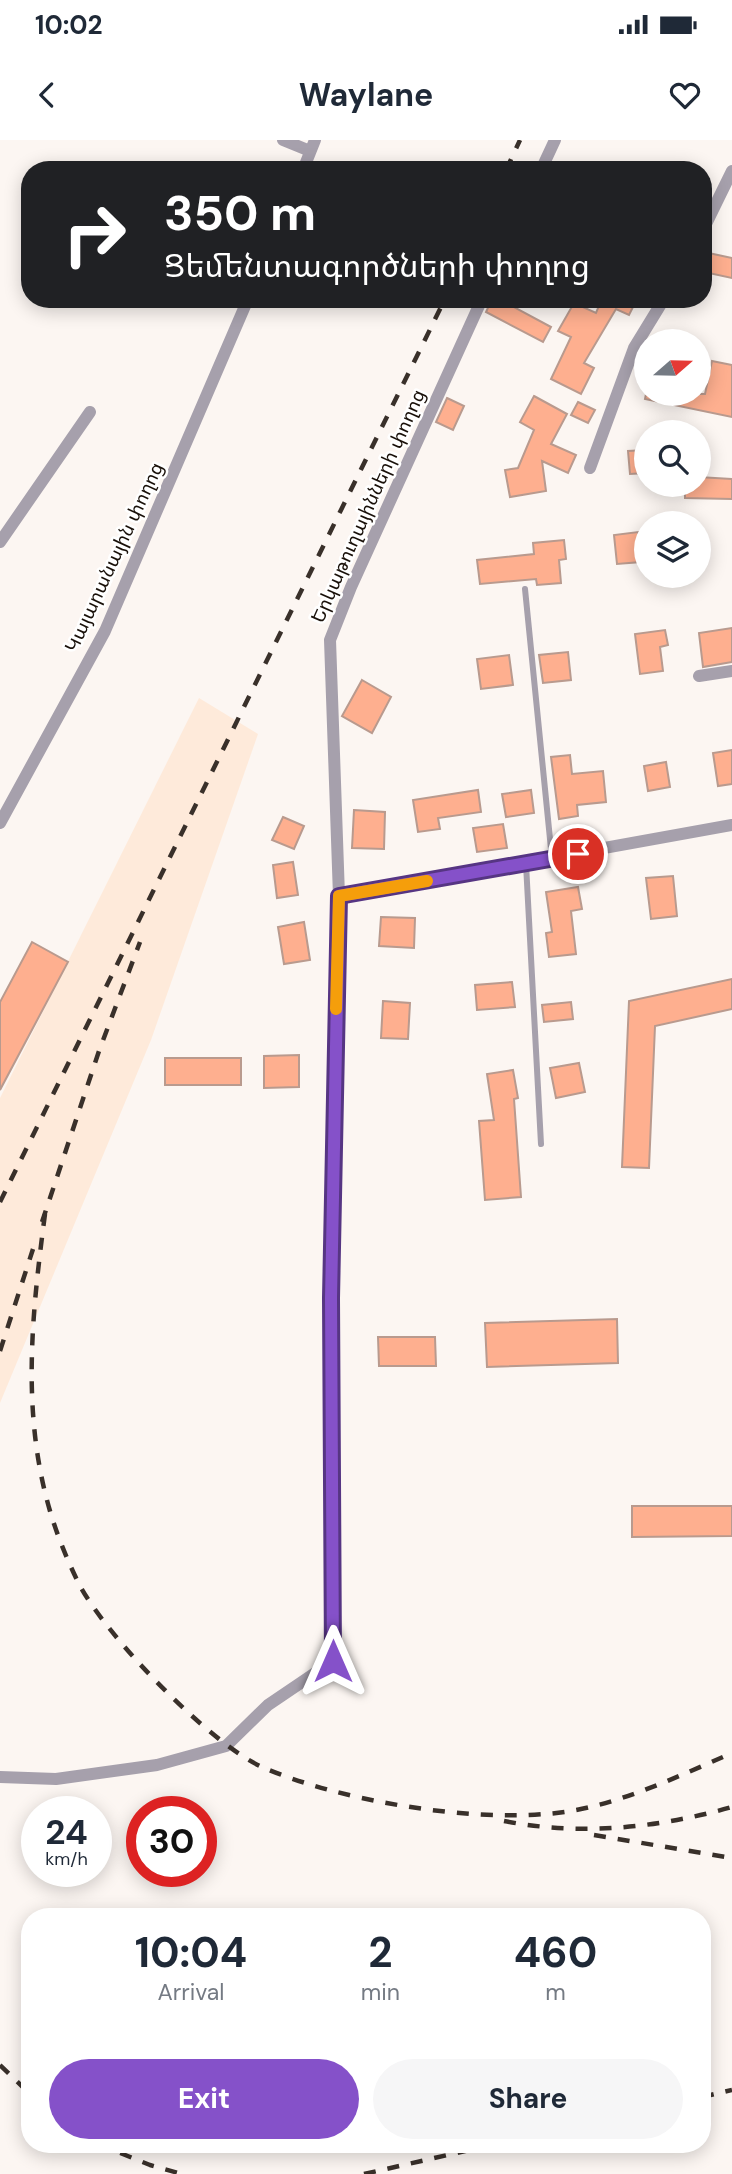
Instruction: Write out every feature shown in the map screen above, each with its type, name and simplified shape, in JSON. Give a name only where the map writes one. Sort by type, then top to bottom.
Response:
[{"type":"street","points":[[282,140],[313,146]]},
{"type":"street","points":[[545,161],[555,140]]},
{"type":"street","points":[[712,212],[732,171]]},
{"type":"street","name":"Կայարանային փողոց","points":[[0,823],[105,631],[244,308]]},
{"type":"street","name":"Երկաթուղայինների փողոց","points":[[0,1776],[56,1779],[157,1765],[226,1746],[268,1705],[333,1661],[331,1298],[339,896],[330,640],[351,587],[478,308]]},
{"type":"street","points":[[590,468],[634,348],[658,308]]},
{"type":"street","points":[[0,542],[90,412]]},
{"type":"street","points":[[699,676],[732,671]]},
{"type":"street","points":[[339,896],[732,825]]},
{"type":"lane","points":[[526,589],[552,859]]},
{"type":"lane","points":[[526,864],[541,1144]]},
{"type":"shaded area","points":[[199,698],[258,734],[151,1040],[0,1403],[0,1098]]},
{"type":"building","points":[[712,254],[732,258],[732,278],[712,274]]},
{"type":"building","points":[[488,308],[516,308],[551,327],[543,342],[486,312]]},
{"type":"building","points":[[571,308],[585,308],[596,313],[598,308],[632,308],[629,315],[616,309],[584,363],[594,368],[581,394],[551,379],[571,337],[558,331]]},
{"type":"building","points":[[712,361],[732,365],[732,417],[679,406],[711,406]]},
{"type":"building","points":[[534,396],[567,414],[551,444],[576,455],[568,473],[542,461],[546,491],[510,497],[505,470],[518,468],[534,430],[520,422]]},
{"type":"building","points":[[447,398],[464,406],[453,430],[436,422]]},
{"type":"building","points":[[578,402],[595,410],[588,423],[571,415]]},
{"type":"building","points":[[628,451],[634,451],[634,474],[630,474]]},
{"type":"building","points":[[711,478],[732,479],[732,499],[685,498],[711,497]]},
{"type":"building","points":[[634,532],[634,563],[617,564],[614,535]]},
{"type":"building","points":[[564,540],[566,559],[559,560],[561,583],[537,585],[536,579],[480,584],[477,560],[534,554],[533,543]]},
{"type":"building","points":[[732,628],[732,662],[703,667],[699,633]]},
{"type":"building","points":[[665,630],[668,645],[660,647],[663,671],[640,674],[635,634]]},
{"type":"building","points":[[568,652],[571,680],[543,683],[539,655]]},
{"type":"building","points":[[509,655],[513,685],[481,689],[477,659]]},
{"type":"building","points":[[362,680],[391,697],[372,733],[342,716]]},
{"type":"building","points":[[732,750],[732,784],[718,786],[713,753]]},
{"type":"building","points":[[570,755],[572,774],[603,771],[606,802],[577,805],[578,816],[559,819],[551,757]]},
{"type":"building","points":[[666,762],[670,787],[648,791],[644,766]]},
{"type":"building","points":[[478,790],[481,812],[438,818],[440,829],[418,832],[413,800]]},
{"type":"building","points":[[531,790],[534,813],[506,817],[502,794]]},
{"type":"building","points":[[354,810],[385,812],[384,849],[352,848]]},
{"type":"building","points":[[283,817],[304,826],[294,849],[272,840]]},
{"type":"building","points":[[503,824],[507,848],[477,852],[473,828]]},
{"type":"building","points":[[293,862],[298,895],[277,898],[273,865]]},
{"type":"building","points":[[673,876],[677,916],[651,919],[646,878]]},
{"type":"building","points":[[578,887],[582,909],[571,911],[576,954],[549,957],[546,933],[552,932],[546,892]]},
{"type":"building","points":[[381,917],[415,918],[414,948],[379,946]]},
{"type":"building","points":[[304,922],[310,960],[284,964],[278,927]]},
{"type":"building","points":[[32,942],[68,962],[0,1090],[0,1002]]},
{"type":"building","points":[[732,979],[732,1009],[655,1026],[649,1168],[622,1167],[629,1001]]},
{"type":"building","points":[[512,982],[515,1007],[477,1010],[475,985]]},
{"type":"building","points":[[383,1001],[410,1003],[408,1039],[381,1038]]},
{"type":"building","points":[[571,1002],[573,1019],[544,1022],[542,1005]]},
{"type":"building","points":[[299,1055],[299,1087],[264,1088],[264,1056]]},
{"type":"building","points":[[165,1058],[241,1058],[241,1085],[165,1085]]},
{"type":"building","points":[[579,1063],[585,1092],[556,1098],[550,1068]]},
{"type":"building","points":[[513,1070],[518,1098],[514,1099],[521,1197],[485,1200],[479,1121],[494,1120],[487,1074]]},
{"type":"building","points":[[617,1319],[618,1363],[487,1367],[485,1323]]},
{"type":"building","points":[[378,1337],[435,1337],[436,1366],[379,1366]]},
{"type":"building","points":[[632,1506],[732,1506],[732,1536],[632,1537]]},
{"type":"railway","points":[[510,161],[520,140]]},
{"type":"railway","points":[[0,1202],[441,308]]},
{"type":"railway","points":[[42,1222],[99,1051],[140,942]]},
{"type":"railway","points":[[45,1214],[33,1325],[32,1400],[41,1474],[53,1520],[75,1576],[92,1606],[161,1686],[215,1736],[262,1767],[293,1779],[401,1806],[476,1814],[545,1814],[593,1806],[641,1791],[732,1753]]},
{"type":"railway","points":[[0,1351],[33,1249]]},
{"type":"railway","points":[[504,1821],[561,1828],[619,1828],[676,1820],[732,1807]]},
{"type":"railway","points":[[594,1835],[732,1858]]},
{"type":"railway","points":[[0,2065],[21,2085]]},
{"type":"railway","points":[[711,2095],[732,2090]]},
{"type":"railway","points":[[120,2153],[182,2174]]},
{"type":"railway","points":[[364,2174],[456,2153]]},
{"type":"slow traffic","points":[[336,1009],[339,896],[427,881]]},
{"type":"route","points":[[333,1661],[331,1298],[339,896],[578,854]]}]
